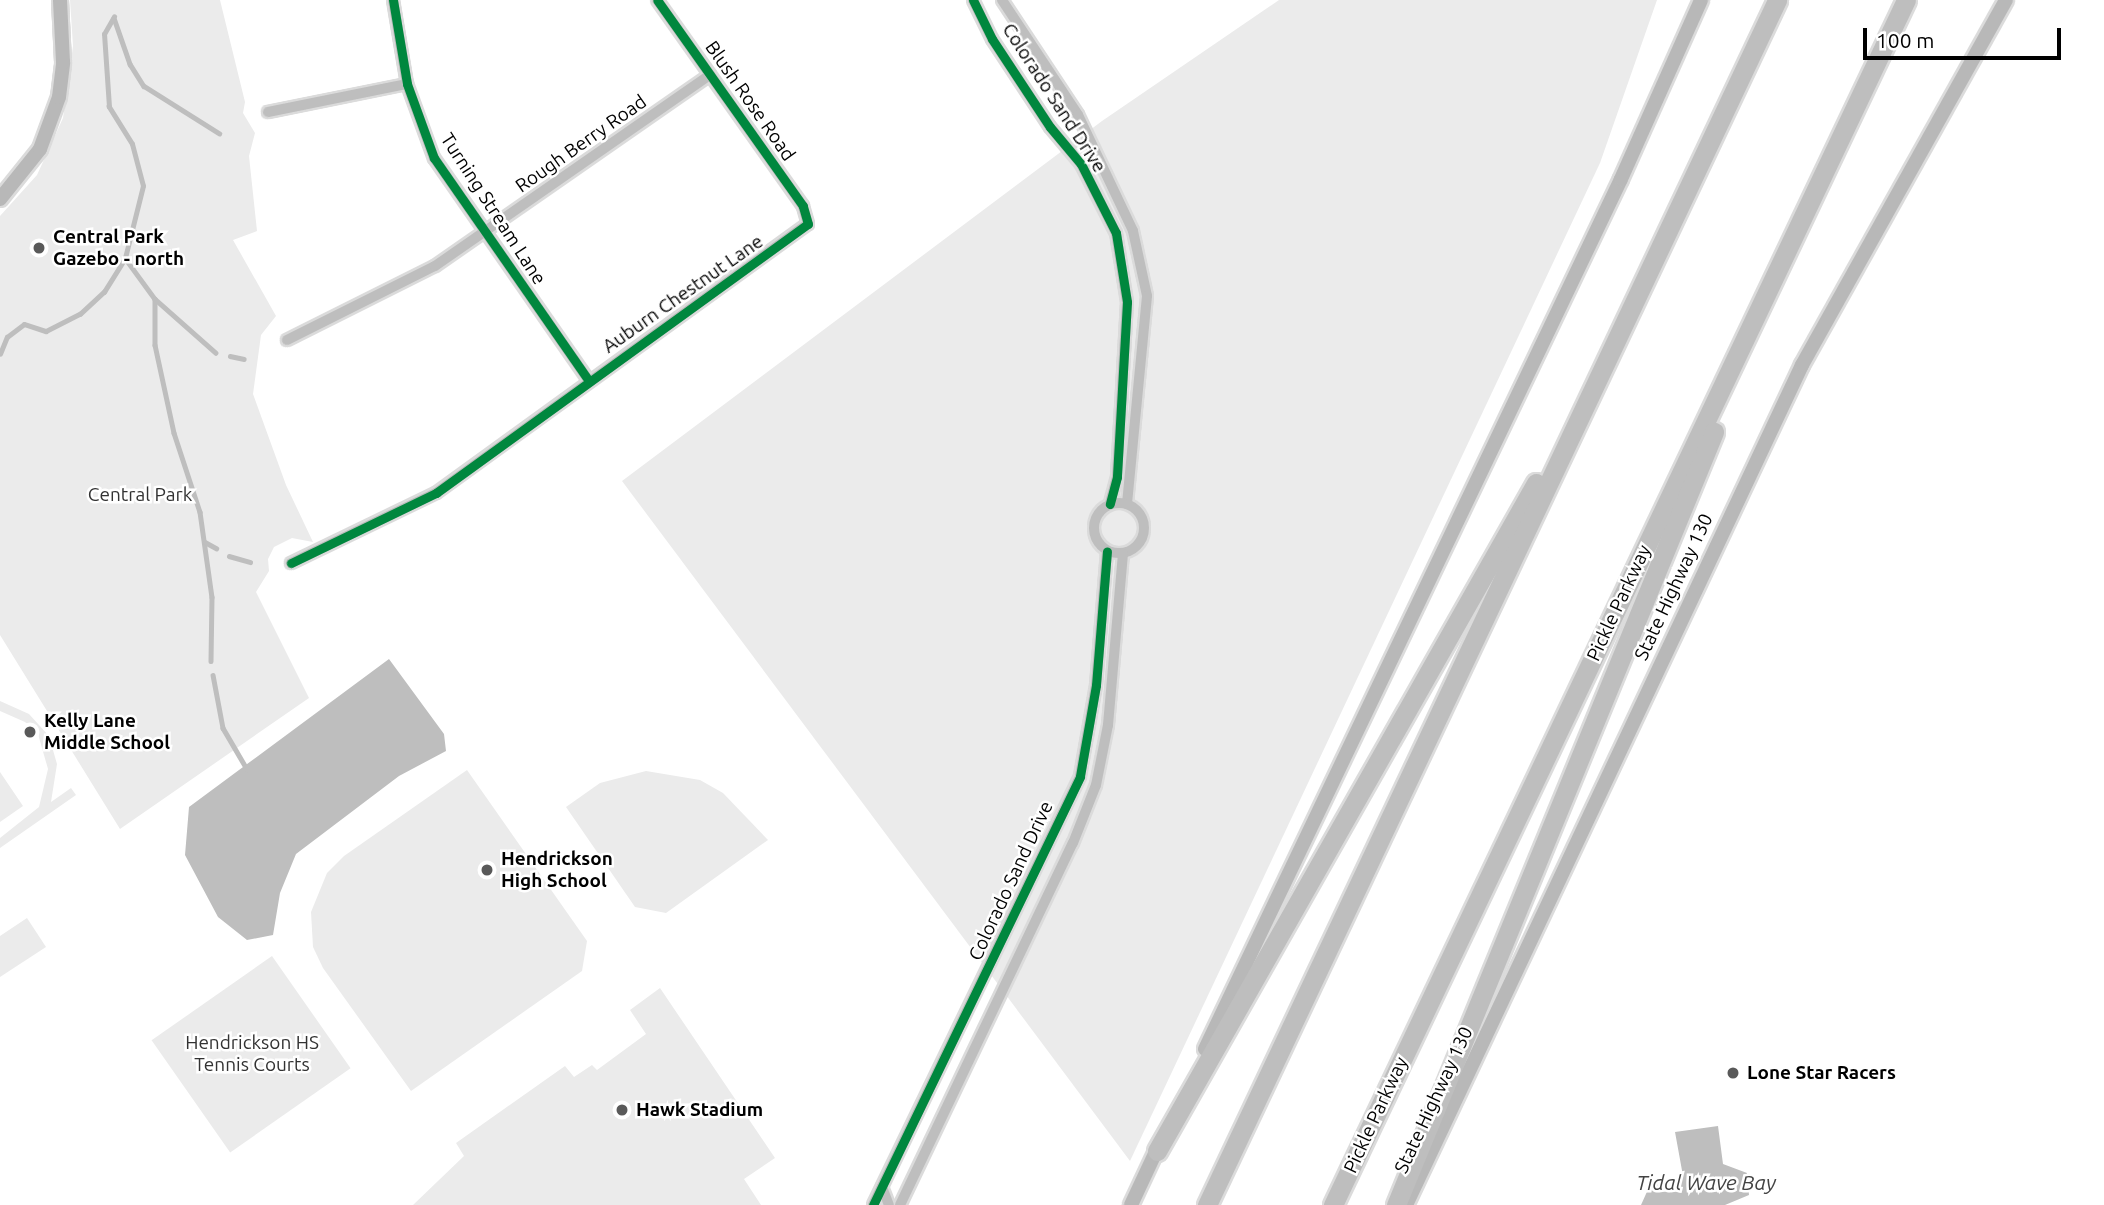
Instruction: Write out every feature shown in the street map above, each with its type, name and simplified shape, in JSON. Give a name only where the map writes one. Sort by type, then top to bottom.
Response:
[{"type":"highway","points":[[1207,1205],[1777,0]]},
{"type":"highway","name":"Pickle Parkway","points":[[1333,1205],[1906,0]]},
{"type":"highway","points":[[1396,1205],[1818,185]]},
{"type":"highway","points":[[1157,1151],[1620,332]]},
{"type":"main road","points":[[0,200],[40,149],[59,97],[63,62],[60,0]]},
{"type":"main road","points":[[1131,1205],[1621,179],[1701,0]]},
{"type":"main road","name":"State Highway 130","points":[[1406,1205],[1784,401],[2006,0]]},
{"type":"street","name":"Turning Stream Lane","points":[[393,0],[408,84],[434,159],[589,381]]},
{"type":"street","name":"Blush Rose Road","points":[[657,0],[803,206],[808,224]]},
{"type":"street","name":"Colorado Sand Drive","points":[[973,0],[992,39],[1050,127],[1081,164],[1116,233],[1125,275],[1121,411],[1110,504]]},
{"type":"street","name":"Colorado Sand Drive","points":[[1002,0],[1078,115],[1133,231],[1147,296],[1144,360],[1127,505]]},
{"type":"street","name":"Rough Berry Road","points":[[287,340],[435,266],[710,75]]},
{"type":"street","points":[[268,112],[408,84]]},
{"type":"street","name":"Auburn Chestnut Lane","points":[[291,564],[436,493],[808,224]]},
{"type":"street","points":[[1125,275],[1142,272]]},
{"type":"street","points":[[1110,504],[1127,505],[1140,515],[1144,531],[1138,546],[1123,554],[1107,551],[1096,539],[1094,523],[1110,504]]},
{"type":"street","name":"Colorado Sand Drive","points":[[873,1205],[1080,776],[1096,685],[1107,551]]},
{"type":"street","name":"Colorado Sand Drive","points":[[900,1205],[1073,843],[1096,785],[1108,725],[1123,554]]},
{"type":"street","points":[[882,1187],[889,1205]]},
{"type":"green space","name":"Central Park","points":[[70,0],[220,0],[245,102],[243,113],[255,133],[249,156],[257,231],[233,240],[276,316],[261,335],[253,394],[286,485],[313,542],[292,538],[274,547],[268,559],[269,571],[256,592],[309,698],[120,829],[0,635],[0,216],[37,175],[63,118],[73,46]]},
{"type":"green space","points":[[1279,0],[1657,0],[1600,163],[1130,1161],[622,481],[1102,121]]},
{"type":"green space","points":[[0,701],[29,714],[49,736],[57,764],[51,802],[71,788],[76,795],[0,848],[0,838],[39,807],[48,769],[38,734],[25,722],[0,711]]},
{"type":"green space","points":[[467,770],[587,941],[582,971],[411,1091],[323,968],[313,947],[311,912],[327,873],[344,856]]},
{"type":"green space","points":[[646,771],[700,780],[723,793],[768,840],[666,913],[635,907],[566,807],[600,783]]},
{"type":"green space","points":[[0,772],[23,806],[0,822]]},
{"type":"green space","points":[[27,918],[46,947],[0,977],[0,936]]},
{"type":"green space","name":"Hendrickson HS Tennis Courts","points":[[272,956],[351,1068],[230,1153],[152,1040]]},
{"type":"green space","name":"Hawk Stadium","points":[[660,988],[775,1158],[744,1179],[761,1205],[413,1205],[464,1156],[456,1143],[565,1066],[574,1077],[592,1065],[597,1070],[646,1034],[630,1010]]},
{"type":"water","points":[[389,659],[444,734],[446,751],[399,776],[296,854],[280,893],[273,935],[247,940],[218,917],[185,855],[189,807]]},
{"type":"water","name":"Tidal Wave Bay","points":[[1718,1126],[1723,1164],[1747,1173],[1749,1195],[1725,1205],[1641,1205],[1650,1185],[1657,1182],[1669,1186],[1683,1176],[1675,1132]]},
{"type":"waterway","points":[[0,354],[7,337],[24,324],[46,331],[80,314],[104,292],[125,258],[143,186],[132,144],[109,107],[104,34],[114,17]]},
{"type":"waterway","points":[[114,18],[130,64],[144,86],[219,133]]},
{"type":"waterway","points":[[125,258],[155,299],[155,345],[174,433],[200,512],[212,597],[211,661]]},
{"type":"waterway","points":[[155,299],[216,353]]},
{"type":"waterway","points":[[230,356],[244,359]]},
{"type":"waterway","points":[[205,542],[216,548]]},
{"type":"waterway","points":[[229,556],[250,562]]},
{"type":"waterway","points":[[213,675],[223,728],[247,769]]},
{"type":"cycle path","points":[[393,0],[407,84],[434,158],[589,381]]},
{"type":"cycle path","points":[[291,563],[436,493],[808,224],[803,206],[657,0]]},
{"type":"cycle path","points":[[973,0],[992,39],[1050,127],[1081,164],[1116,233],[1127,302],[1117,477],[1110,504]]},
{"type":"cycle path","points":[[873,1205],[1080,776],[1096,685],[1107,551]]},
{"type":"place","name":"Central Park Gazebo - north","points":[[39,248]]},
{"type":"place","name":"Kelly Lane Middle School","points":[[30,732]]},
{"type":"place","name":"Hendrickson High School","points":[[487,870]]},
{"type":"place","name":"Lone Star Racers","points":[[1733,1073]]},
{"type":"place","name":"Hawk Stadium","points":[[622,1110]]}]
